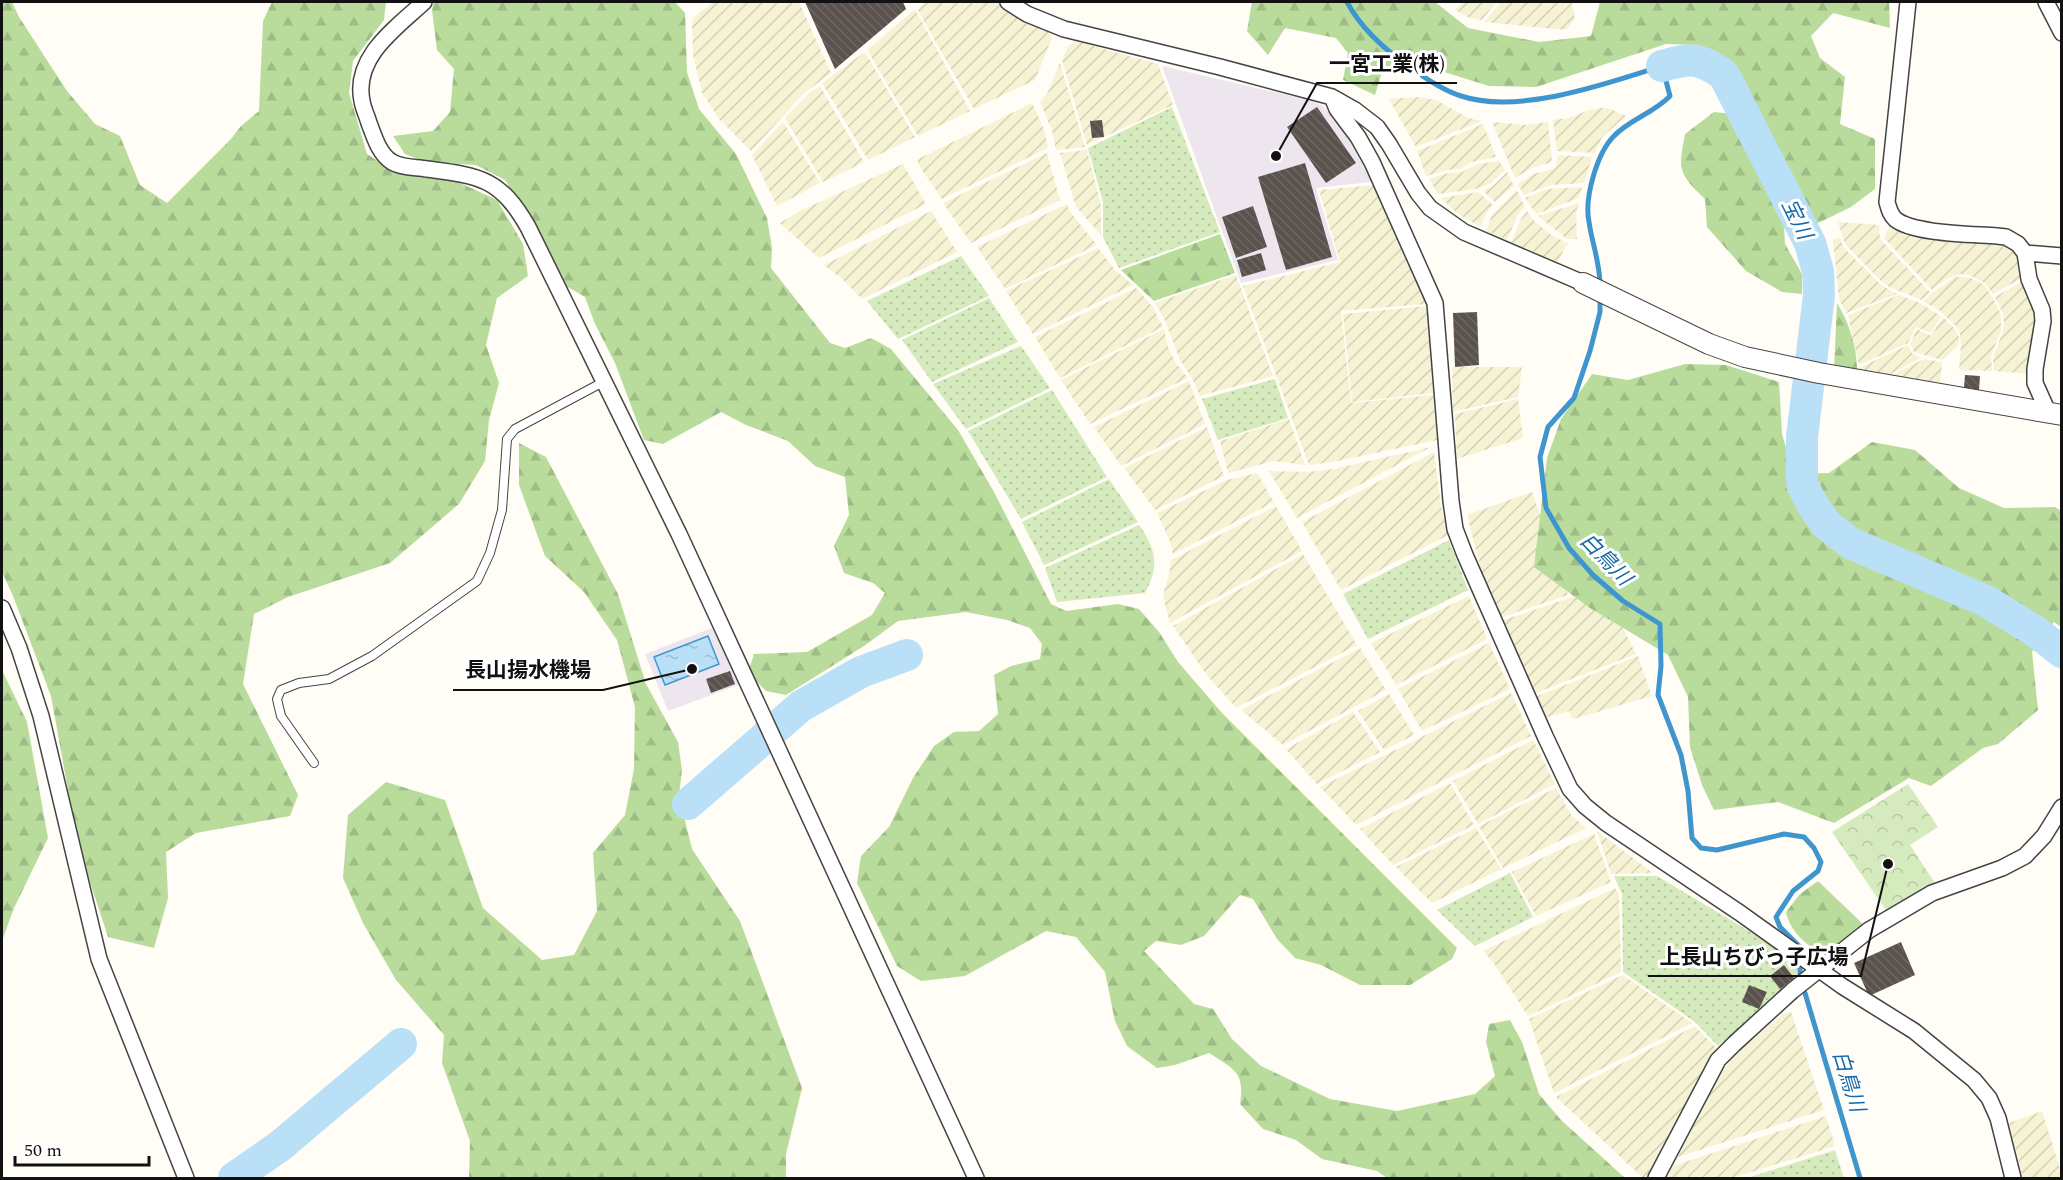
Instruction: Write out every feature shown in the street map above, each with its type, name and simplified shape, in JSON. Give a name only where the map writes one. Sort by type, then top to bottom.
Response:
[{"type":"street","points":[[424,2],[381,42],[370,56],[362,77],[361,100],[376,142],[390,161],[403,166],[472,175],[490,183],[505,193],[519,210],[605,381],[678,534],[976,1179]]},
{"type":"street","points":[[1008,2],[1027,14],[1064,28],[1332,97],[1355,110],[1377,128],[1418,193],[1430,208],[1447,222],[1464,232],[1606,292],[1709,344],[1745,357],[1819,373],[2058,416]]},
{"type":"street","points":[[1908,2],[1887,202],[1891,214],[1897,220],[1916,229],[2006,237],[2018,244],[2025,254],[2029,279],[2042,310],[2043,321],[2035,383],[2058,416]]},
{"type":"street","points":[[2046,2],[2061,33]]},
{"type":"street","points":[[1332,97],[1372,162],[1435,303],[1450,501],[1455,529],[1483,598],[1570,789],[1585,807],[1606,823],[1740,913],[1818,970],[1914,1031],[1974,1080],[1989,1098],[1998,1118],[2013,1179]]},
{"type":"street","points":[[2025,254],[2061,256]]},
{"type":"street","points":[[2,608],[19,648],[41,716],[99,959],[186,1179]]},
{"type":"street","points":[[1656,1179],[1718,1060],[1767,1014],[1869,930],[1932,893],[2002,868],[2025,856],[2044,836],[2061,807]]},
{"type":"lane","points":[[314,763],[281,716],[277,699],[281,690],[299,684],[329,679],[372,656],[477,581],[490,553],[502,510],[507,439],[515,429],[605,381]]},
{"type":"shaded area","points":[[713,2],[799,2],[831,73],[804,93],[751,151],[719,119],[702,93],[693,55],[692,19]]},
{"type":"shaded area","points":[[927,2],[998,2],[1048,32],[1052,38],[1035,80],[974,109],[917,9]]},
{"type":"shaded area","points":[[1462,2],[1496,2],[1482,20],[1470,18],[1455,10]]},
{"type":"shaded area","points":[[1501,2],[1572,2],[1575,19],[1566,30],[1484,22]]},
{"type":"shaded area","points":[[915,9],[970,111],[918,136],[867,50]]},
{"type":"shaded area","points":[[1075,41],[1158,64],[1173,105],[1087,145],[1062,60],[1068,46]]},
{"type":"shaded area","points":[[865,52],[915,137],[868,160],[822,83]]},
{"type":"shaded area","points":[[1060,63],[1085,147],[1056,150],[1052,131],[1040,102],[1047,94]]},
{"type":"shaded area","points":[[1162,66],[1309,100],[1321,105],[1332,115],[1343,129],[1372,182],[1316,188],[1338,260],[1241,283]]},
{"type":"shaded area","points":[[820,86],[864,162],[823,182],[785,118],[807,95]]},
{"type":"shaded area","points":[[1419,97],[1436,100],[1468,118],[1482,121],[1416,147],[1389,99]]},
{"type":"shaded area","points":[[1032,103],[1044,129],[1048,148],[942,199],[918,164],[918,159]]},
{"type":"shaded area","points":[[1601,108],[1626,116],[1602,137],[1595,153],[1557,151],[1553,120],[1569,118]]},
{"type":"shaded area","points":[[783,122],[820,183],[777,206],[752,155]]},
{"type":"shaded area","points":[[1492,122],[1525,125],[1548,122],[1552,162],[1532,168],[1515,178]]},
{"type":"shaded area","points":[[1483,124],[1496,157],[1472,162],[1460,169],[1426,176],[1417,151]]},
{"type":"shaded area","points":[[1087,150],[1101,206],[1101,235],[1076,207],[1060,153]]},
{"type":"shaded area","points":[[1047,153],[1060,200],[971,243],[943,203]]},
{"type":"shaded area","points":[[1558,155],[1592,157],[1584,183],[1550,185],[1524,195],[1518,184],[1533,174],[1553,169],[1556,166]]},
{"type":"shaded area","points":[[1499,161],[1505,170],[1491,183],[1476,189],[1438,194],[1429,179],[1448,173],[1462,172],[1478,164]]},
{"type":"shaded area","points":[[903,164],[926,204],[819,258],[780,223],[800,211]]},
{"type":"shaded area","points":[[1507,172],[1514,186],[1495,202],[1483,191],[1493,186]]},
{"type":"shaded area","points":[[1374,185],[1423,291],[1426,304],[1341,311],[1351,403],[1433,395],[1437,440],[1309,465],[1243,286],[1340,262],[1319,190]]},
{"type":"shaded area","points":[[1582,187],[1579,198],[1536,214],[1525,198],[1547,189]]},
{"type":"shaded area","points":[[1517,190],[1525,207],[1518,214],[1507,240],[1486,231],[1492,215]]},
{"type":"shaded area","points":[[1478,192],[1493,205],[1486,213],[1481,227],[1458,214],[1441,198]]},
{"type":"shaded area","points":[[1579,203],[1576,213],[1577,239],[1567,239],[1538,216]]},
{"type":"shaded area","points":[[1067,204],[1070,212],[1097,245],[1005,289],[977,247]]},
{"type":"shaded area","points":[[931,211],[957,252],[862,299],[824,265]]},
{"type":"shaded area","points":[[1527,211],[1534,221],[1550,234],[1569,244],[1565,247],[1558,262],[1511,242]]},
{"type":"shaded area","points":[[1838,222],[1879,225],[1880,239],[1930,292],[1922,300],[1891,288],[1881,281],[1845,244]]},
{"type":"shaded area","points":[[1891,223],[2000,242],[2013,248],[2017,254],[2022,278],[1993,294],[1985,283],[1969,275],[1961,274],[1948,278],[1932,290],[1884,238]]},
{"type":"shaded area","points":[[1840,238],[1844,248],[1881,285],[1897,294],[1846,313],[1839,299],[1833,239]]},
{"type":"shaded area","points":[[1098,248],[1115,270],[1133,285],[1033,334],[1006,291]]},
{"type":"shaded area","points":[[1236,275],[1273,376],[1200,396],[1180,360],[1164,318],[1155,303]]},
{"type":"shaded area","points":[[1955,277],[1969,277],[1984,285],[2001,315],[2001,331],[1991,356],[1992,371],[1959,370],[1961,345],[1957,327],[1940,311],[1923,301]]},
{"type":"shaded area","points":[[2024,280],[2038,311],[2030,374],[1994,371],[1993,357],[2004,322],[1995,297]]},
{"type":"shaded area","points":[[1136,288],[1153,307],[1163,327],[1060,378],[1035,337]]},
{"type":"shaded area","points":[[1899,295],[1920,303],[1941,316],[1931,333],[1916,327],[1908,343],[1859,365],[1848,315]]},
{"type":"shaded area","points":[[1427,306],[1433,393],[1352,402],[1343,314]]},
{"type":"shaded area","points":[[1943,317],[1955,329],[1959,337],[1959,345],[1942,360],[1914,352],[1910,344],[1917,329],[1931,336]]},
{"type":"shaded area","points":[[1164,329],[1168,347],[1175,362],[1188,378],[1090,424],[1061,380]]},
{"type":"shaded area","points":[[1908,345],[1912,353],[1921,358],[1881,379],[1859,375],[1859,368]]},
{"type":"shaded area","points":[[1924,359],[1942,362],[1940,388],[1884,379]]},
{"type":"shaded area","points":[[1452,367],[1522,367],[1518,397],[1453,412]]},
{"type":"shaded area","points":[[1189,381],[1205,424],[1121,466],[1094,427]]},
{"type":"shaded area","points":[[1518,399],[1523,438],[1457,459],[1455,414]]},
{"type":"shaded area","points":[[1289,419],[1305,465],[1274,461],[1228,473],[1220,441]]},
{"type":"shaded area","points":[[1207,427],[1224,476],[1155,510],[1124,468]]},
{"type":"shaded area","points":[[1431,447],[1297,518],[1269,471],[1307,472],[1334,469]]},
{"type":"shaded area","points":[[1434,452],[1441,506],[1448,535],[1341,590],[1302,522]]},
{"type":"shaded area","points":[[1257,473],[1274,502],[1173,554],[1157,513],[1227,480]]},
{"type":"shaded area","points":[[1532,492],[1568,595],[1499,618],[1482,573],[1467,515]]},
{"type":"shaded area","points":[[1276,506],[1302,551],[1170,623],[1163,596],[1171,560]]},
{"type":"shaded area","points":[[1303,554],[1357,645],[1236,708],[1206,674],[1173,626]]},
{"type":"shaded area","points":[[1602,587],[1636,654],[1533,694],[1501,621]]},
{"type":"shaded area","points":[[1469,596],[1487,639],[1396,685],[1371,643]]},
{"type":"shaded area","points":[[712,628],[741,684],[668,711],[645,654]]},
{"type":"shaded area","points":[[1489,643],[1510,689],[1422,731],[1398,689]]},
{"type":"shaded area","points":[[1360,648],[1386,690],[1283,745],[1241,710]]},
{"type":"shaded area","points":[[1638,656],[1652,696],[1573,719],[1569,711],[1545,718],[1535,697]]},
{"type":"shaded area","points":[[1511,693],[1531,736],[1356,825],[1320,787]]},
{"type":"shaded area","points":[[1389,694],[1414,735],[1384,750],[1358,711]]},
{"type":"shaded area","points":[[1353,712],[1380,752],[1317,784],[1286,749]]},
{"type":"shaded area","points":[[1533,740],[1555,784],[1478,824],[1453,781]]},
{"type":"shaded area","points":[[1450,783],[1474,825],[1393,865],[1360,829]]},
{"type":"shaded area","points":[[1556,788],[1571,815],[1586,828],[1503,868],[1479,826]]},
{"type":"shaded area","points":[[1476,828],[1501,869],[1432,903],[1396,867]]},
{"type":"shaded area","points":[[1597,831],[1653,873],[1611,874]]},
{"type":"shaded area","points":[[1594,834],[1611,882],[1536,916],[1512,872]]},
{"type":"shaded area","points":[[1615,888],[1619,894],[1621,972],[1528,1016],[1493,962],[1483,951]]},
{"type":"shaded area","points":[[1623,975],[1692,1023],[1554,1093],[1529,1019]]},
{"type":"shaded area","points":[[1791,1012],[1824,1110],[1678,1157],[1720,1074],[1734,1056],[1782,1014]]},
{"type":"shaded area","points":[[1695,1026],[1716,1048],[1660,1151],[1654,1170],[1643,1178],[1556,1097]]},
{"type":"shaded area","points":[[2042,1111],[2061,1178],[2023,1178],[2009,1123]]},
{"type":"shaded area","points":[[1826,1116],[1835,1146],[1732,1178],[1667,1178],[1673,1166]]},
{"type":"green space","points":[[2,2],[12,2],[19,17],[67,91],[95,124],[120,136],[140,185],[167,203],[241,126],[259,111],[263,21],[272,2],[386,2],[384,20],[353,61],[349,93],[367,154],[395,172],[458,182],[497,200],[523,244],[528,276],[497,298],[486,345],[499,383],[489,420],[485,461],[459,504],[390,563],[288,597],[254,614],[243,684],[298,795],[290,816],[196,833],[166,852],[168,898],[154,948],[108,937],[78,845],[51,696],[2,572]]},
{"type":"green space","points":[[434,2],[675,2],[685,13],[687,72],[699,109],[736,154],[767,218],[772,248],[771,268],[830,343],[845,348],[871,338],[891,349],[958,430],[994,492],[1051,604],[1066,611],[1118,604],[1139,609],[1159,632],[1178,662],[1222,713],[1457,948],[1452,959],[1410,985],[1360,985],[1321,965],[1295,958],[1277,939],[1253,899],[1240,895],[1204,936],[1181,945],[1156,941],[1144,951],[1194,1004],[1213,1009],[1232,1039],[1261,1066],[1330,1099],[1397,1111],[1475,1094],[1495,1076],[1486,1042],[1489,1024],[1510,1020],[1522,1042],[1539,1094],[1561,1120],[1625,1178],[1387,1178],[1377,1171],[1322,1159],[1296,1140],[1263,1129],[1240,1104],[1241,1085],[1236,1072],[1209,1053],[1175,1065],[1157,1068],[1127,1046],[1115,1021],[1105,972],[1076,937],[1046,931],[965,976],[921,981],[897,966],[857,883],[861,856],[889,827],[913,778],[934,746],[954,732],[979,731],[998,714],[994,675],[1011,666],[1040,659],[1042,644],[1030,628],[1007,620],[966,612],[898,621],[864,646],[786,695],[766,691],[748,673],[754,654],[807,652],[872,615],[885,593],[873,583],[844,573],[834,546],[849,515],[845,477],[815,466],[788,441],[746,425],[721,412],[663,444],[644,440],[615,363],[595,324],[585,297],[566,286],[536,229],[505,180],[476,165],[426,162],[405,154],[393,136],[433,131],[450,112],[454,69],[437,50],[432,10]]},
{"type":"green space","points":[[1252,2],[1435,2],[1468,28],[1539,42],[1591,36],[1600,2],[1889,2],[1890,28],[1833,13],[1811,36],[1820,58],[1845,77],[1840,124],[1875,139],[1875,189],[1851,207],[1816,224],[1784,227],[1785,244],[1802,274],[1802,294],[1782,292],[1746,271],[1707,227],[1705,199],[1690,183],[1682,170],[1681,156],[1685,134],[1714,112],[1733,114],[1749,97],[1733,68],[1698,45],[1666,44],[1536,87],[1489,86],[1444,72],[1412,56],[1383,69],[1375,95],[1343,80],[1348,53],[1336,38],[1285,28],[1268,55],[1247,31]]},
{"type":"green space","points":[[1172,107],[1220,232],[1119,268],[1103,237],[1103,202],[1088,148]]},
{"type":"green space","points":[[1220,234],[1235,273],[1154,301],[1121,270]]},
{"type":"green space","points":[[961,256],[989,296],[898,339],[867,301]]},
{"type":"green space","points":[[989,298],[1018,342],[932,382],[902,340]]},
{"type":"green space","points":[[1837,303],[1852,338],[1857,375],[1834,370]]},
{"type":"green space","points":[[1021,346],[1050,388],[966,429],[933,384]]},
{"type":"green space","points":[[1685,364],[1726,365],[1779,382],[1782,434],[1794,474],[1829,473],[1872,442],[1915,450],[1959,488],[2004,508],[2055,507],[2061,511],[2061,627],[2054,622],[2032,652],[2038,710],[1998,744],[1983,748],[1931,786],[1909,778],[1834,823],[1778,802],[1714,810],[1702,785],[1690,747],[1688,697],[1668,655],[1590,608],[1534,567],[1547,458],[1561,419],[1592,374],[1628,380]]},
{"type":"green space","points":[[1275,379],[1288,418],[1218,440],[1202,399]]},
{"type":"green space","points":[[1052,390],[1107,477],[1021,519],[968,431]]},
{"type":"green space","points":[[519,443],[546,457],[618,594],[646,684],[678,742],[682,770],[679,796],[692,849],[740,921],[802,1088],[786,1154],[786,1178],[469,1178],[470,1141],[442,1063],[444,1035],[396,980],[363,923],[343,878],[348,815],[386,782],[445,800],[483,908],[542,960],[574,955],[597,911],[593,853],[625,815],[634,769],[635,707],[617,640],[584,592],[545,556],[519,485]]},
{"type":"green space","points":[[1109,479],[1138,522],[1044,565],[1022,522]]},
{"type":"green space","points":[[1139,525],[1149,542],[1154,558],[1153,574],[1145,593],[1057,602],[1045,568]]},
{"type":"green space","points":[[1449,540],[1468,590],[1368,639],[1343,594]]},
{"type":"green space","points":[[2,670],[27,722],[48,838],[14,908],[2,941]]},
{"type":"green space","points":[[1908,784],[1938,827],[1910,845],[1935,883],[1886,910],[1832,832]]},
{"type":"green space","points":[[1510,873],[1533,917],[1475,946],[1437,910]]},
{"type":"green space","points":[[1614,876],[1657,876],[1781,950],[1797,966],[1796,983],[1718,1046],[1695,1022],[1623,972],[1622,894]]},
{"type":"green space","points":[[1818,881],[1864,925],[1821,955],[1795,931],[1786,912],[1800,894]]},
{"type":"green space","points":[[1835,1150],[1844,1178],[1747,1178]]},
{"type":"water","points":[[708,636],[719,664],[665,685],[654,657]]},
{"type":"building","points":[[805,2],[903,2],[906,9],[835,69]]},
{"type":"building","points":[[1317,107],[1356,163],[1326,183],[1287,127]]},
{"type":"building","points":[[1102,120],[1104,137],[1092,138],[1090,121]]},
{"type":"building","points":[[1305,163],[1332,257],[1286,270],[1258,177]]},
{"type":"building","points":[[1253,206],[1267,247],[1236,258],[1222,217]]},
{"type":"building","points":[[1261,253],[1266,270],[1242,277],[1237,260]]},
{"type":"building","points":[[1477,312],[1479,365],[1455,367],[1453,313]]},
{"type":"building","points":[[1965,375],[1980,376],[1979,390],[1964,388]]},
{"type":"building","points":[[730,671],[735,684],[711,693],[706,679]]},
{"type":"building","points":[[1901,942],[1915,975],[1869,996],[1854,963]]},
{"type":"building","points":[[1784,965],[1794,978],[1780,989],[1770,976]]},
{"type":"building","points":[[1749,985],[1767,992],[1759,1009],[1742,1002]]},
{"type":"waterway","name":"宝川","points":[[1347,2],[1366,30],[1428,80],[1447,91],[1484,101],[1509,102],[1562,95],[1662,66],[1670,96],[1614,136],[1602,153],[1593,176],[1588,212],[1600,285]]},
{"type":"waterway","name":"宝川","points":[[1662,66],[1688,61],[1701,62],[1724,75],[1810,243],[1818,271],[1819,295],[1802,437],[1802,484],[1812,504],[1826,524],[1850,543],[1986,601],[2035,631],[2062,652]]},
{"type":"waterway","name":"白鳥川","points":[[1600,297],[1600,312],[1590,351],[1574,398],[1548,427],[1540,457],[1546,508],[1569,548],[1593,575],[1623,601],[1660,624],[1661,666],[1658,695],[1681,755],[1688,791],[1692,838],[1701,848],[1717,850],[1784,834],[1804,837],[1814,848],[1821,862],[1818,871],[1793,891],[1776,917],[1780,927],[1805,952]]},
{"type":"waterway","points":[[688,804],[801,706],[861,672],[907,655]]},
{"type":"waterway","name":"白鳥川","points":[[1800,965],[1800,978]]},
{"type":"waterway","name":"白鳥川","points":[[1805,993],[1860,1178]]},
{"type":"waterway","points":[[234,1178],[280,1146],[401,1044]]},
{"type":"place","name":"一宮工業(株)","points":[[1276,156]]},
{"type":"place","name":"長山揚水機場","points":[[692,669]]},
{"type":"place","name":"上長山ちびっ子広場","points":[[1888,864]]}]
